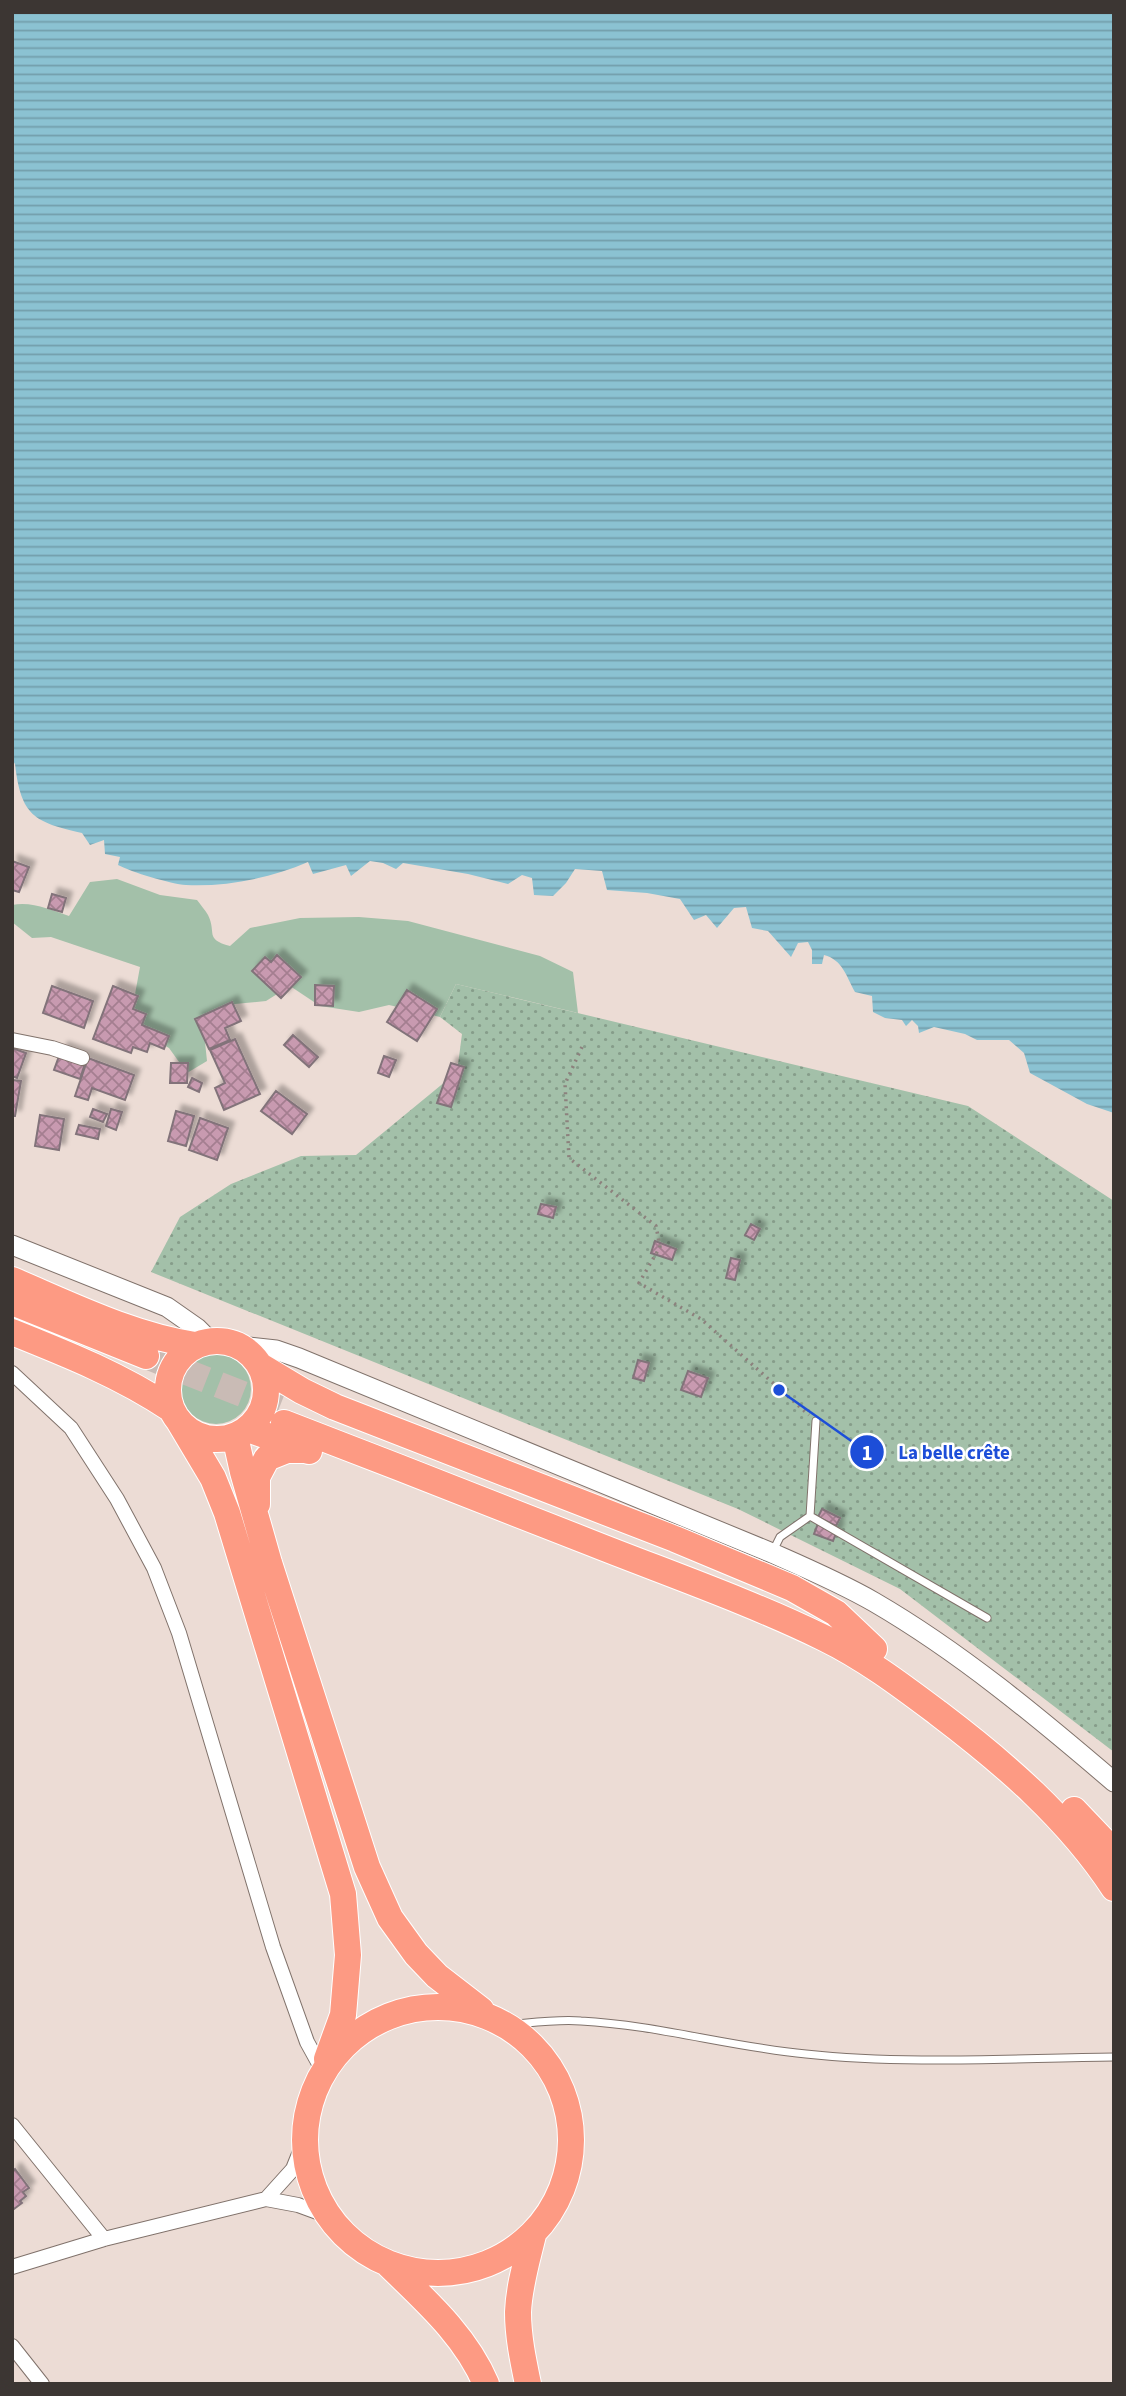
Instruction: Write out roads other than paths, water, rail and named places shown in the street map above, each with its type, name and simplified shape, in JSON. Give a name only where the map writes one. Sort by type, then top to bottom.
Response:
[{"type":"highway","points":[[12,1280],[169,1341],[225,1341],[240,1346],[253,1354],[262,1367],[267,1383],[266,1400],[260,1416],[242,1433],[220,1439],[205,1438],[191,1432],[175,1415],[142,1390],[12,1332]]},
{"type":"highway","points":[[12,1302],[144,1361],[12,1313]]},
{"type":"highway","points":[[202,1343],[183,1354],[174,1366],[169,1379],[168,1394],[175,1415],[214,1478],[227,1513],[343,1894],[348,1955],[343,2015],[308,2106],[303,2144],[311,2182],[328,2216],[355,2244],[388,2263],[425,2273],[464,2271],[501,2258],[533,2235],[557,2202],[570,2164],[571,2124],[560,2085],[538,2051],[423,1962],[390,1918],[367,1867],[258,1523],[242,1433]]},
{"type":"highway","points":[[262,1367],[335,1407],[675,1539],[792,1588],[835,1613],[864,1652],[1036,1795],[1089,1852],[1114,1888]]},
{"type":"highway","points":[[286,1417],[864,1652],[924,1681],[1008,1746],[1114,1852]]},
{"type":"highway","points":[[242,1433],[306,1450],[496,1520],[814,1649],[864,1652]]},
{"type":"highway","points":[[258,1523],[257,1477],[262,1465],[274,1454],[306,1450]]},
{"type":"highway","points":[[1068,1829],[1087,1841],[1104,1857],[1114,1861]]},
{"type":"highway","points":[[323,2071],[347,2042],[379,2020],[415,2008],[454,2007],[499,2021]]},
{"type":"highway","points":[[528,2384],[520,2346],[518,2312],[533,2235]]},
{"type":"highway","points":[[388,2263],[448,2324],[463,2343],[486,2384]]},
{"type":"street","points":[[12,1040],[52,1048],[82,1058]]},
{"type":"street","points":[[12,1245],[167,1307],[190,1322],[202,1343]]},
{"type":"street","points":[[240,1346],[276,1350],[299,1358],[772,1553],[873,1601],[932,1638],[1020,1704],[1114,1782]]},
{"type":"street","points":[[12,1373],[71,1427],[117,1499],[154,1568],[179,1633],[273,1947],[307,2042],[323,2071]]},
{"type":"street","points":[[12,2125],[104,2238]]},
{"type":"street","points":[[266,2199],[293,2169],[303,2144]]},
{"type":"street","points":[[12,2267],[104,2238],[266,2199],[298,2205],[328,2216]]},
{"type":"street","points":[[12,2346],[42,2384]]},
{"type":"lane","points":[[810,1516],[816,1420]]},
{"type":"lane","points":[[772,1553],[780,1537],[810,1516]]},
{"type":"lane","points":[[810,1516],[986,1618]]},
{"type":"lane","points":[[499,2021],[593,2022],[842,2058],[907,2060],[1114,2057]]},
{"type":"water","points":[[12,12],[1114,12],[1114,1113],[1087,1104],[1030,1073],[1024,1053],[1009,1040],[977,1040],[965,1034],[934,1027],[919,1033],[918,1026],[912,1020],[906,1026],[902,1020],[885,1018],[873,1012],[872,996],[855,992],[836,961],[824,955],[822,964],[812,964],[812,950],[808,942],[798,943],[791,957],[768,931],[752,928],[746,907],[734,908],[717,928],[706,915],[694,920],[680,899],[607,890],[602,871],[575,869],[553,896],[534,895],[532,878],[522,875],[508,884],[403,863],[396,869],[370,861],[351,876],[346,865],[313,874],[308,862],[279,873],[248,880],[201,885],[179,884],[118,865],[120,857],[105,854],[104,840],[90,845],[82,833],[52,825],[33,814],[21,795],[12,759]]},
{"type":"tunnel","points":[[146,1356],[288,1412]]},
{"type":"place","name":"La belle crête","points":[[779,1390]]}]
